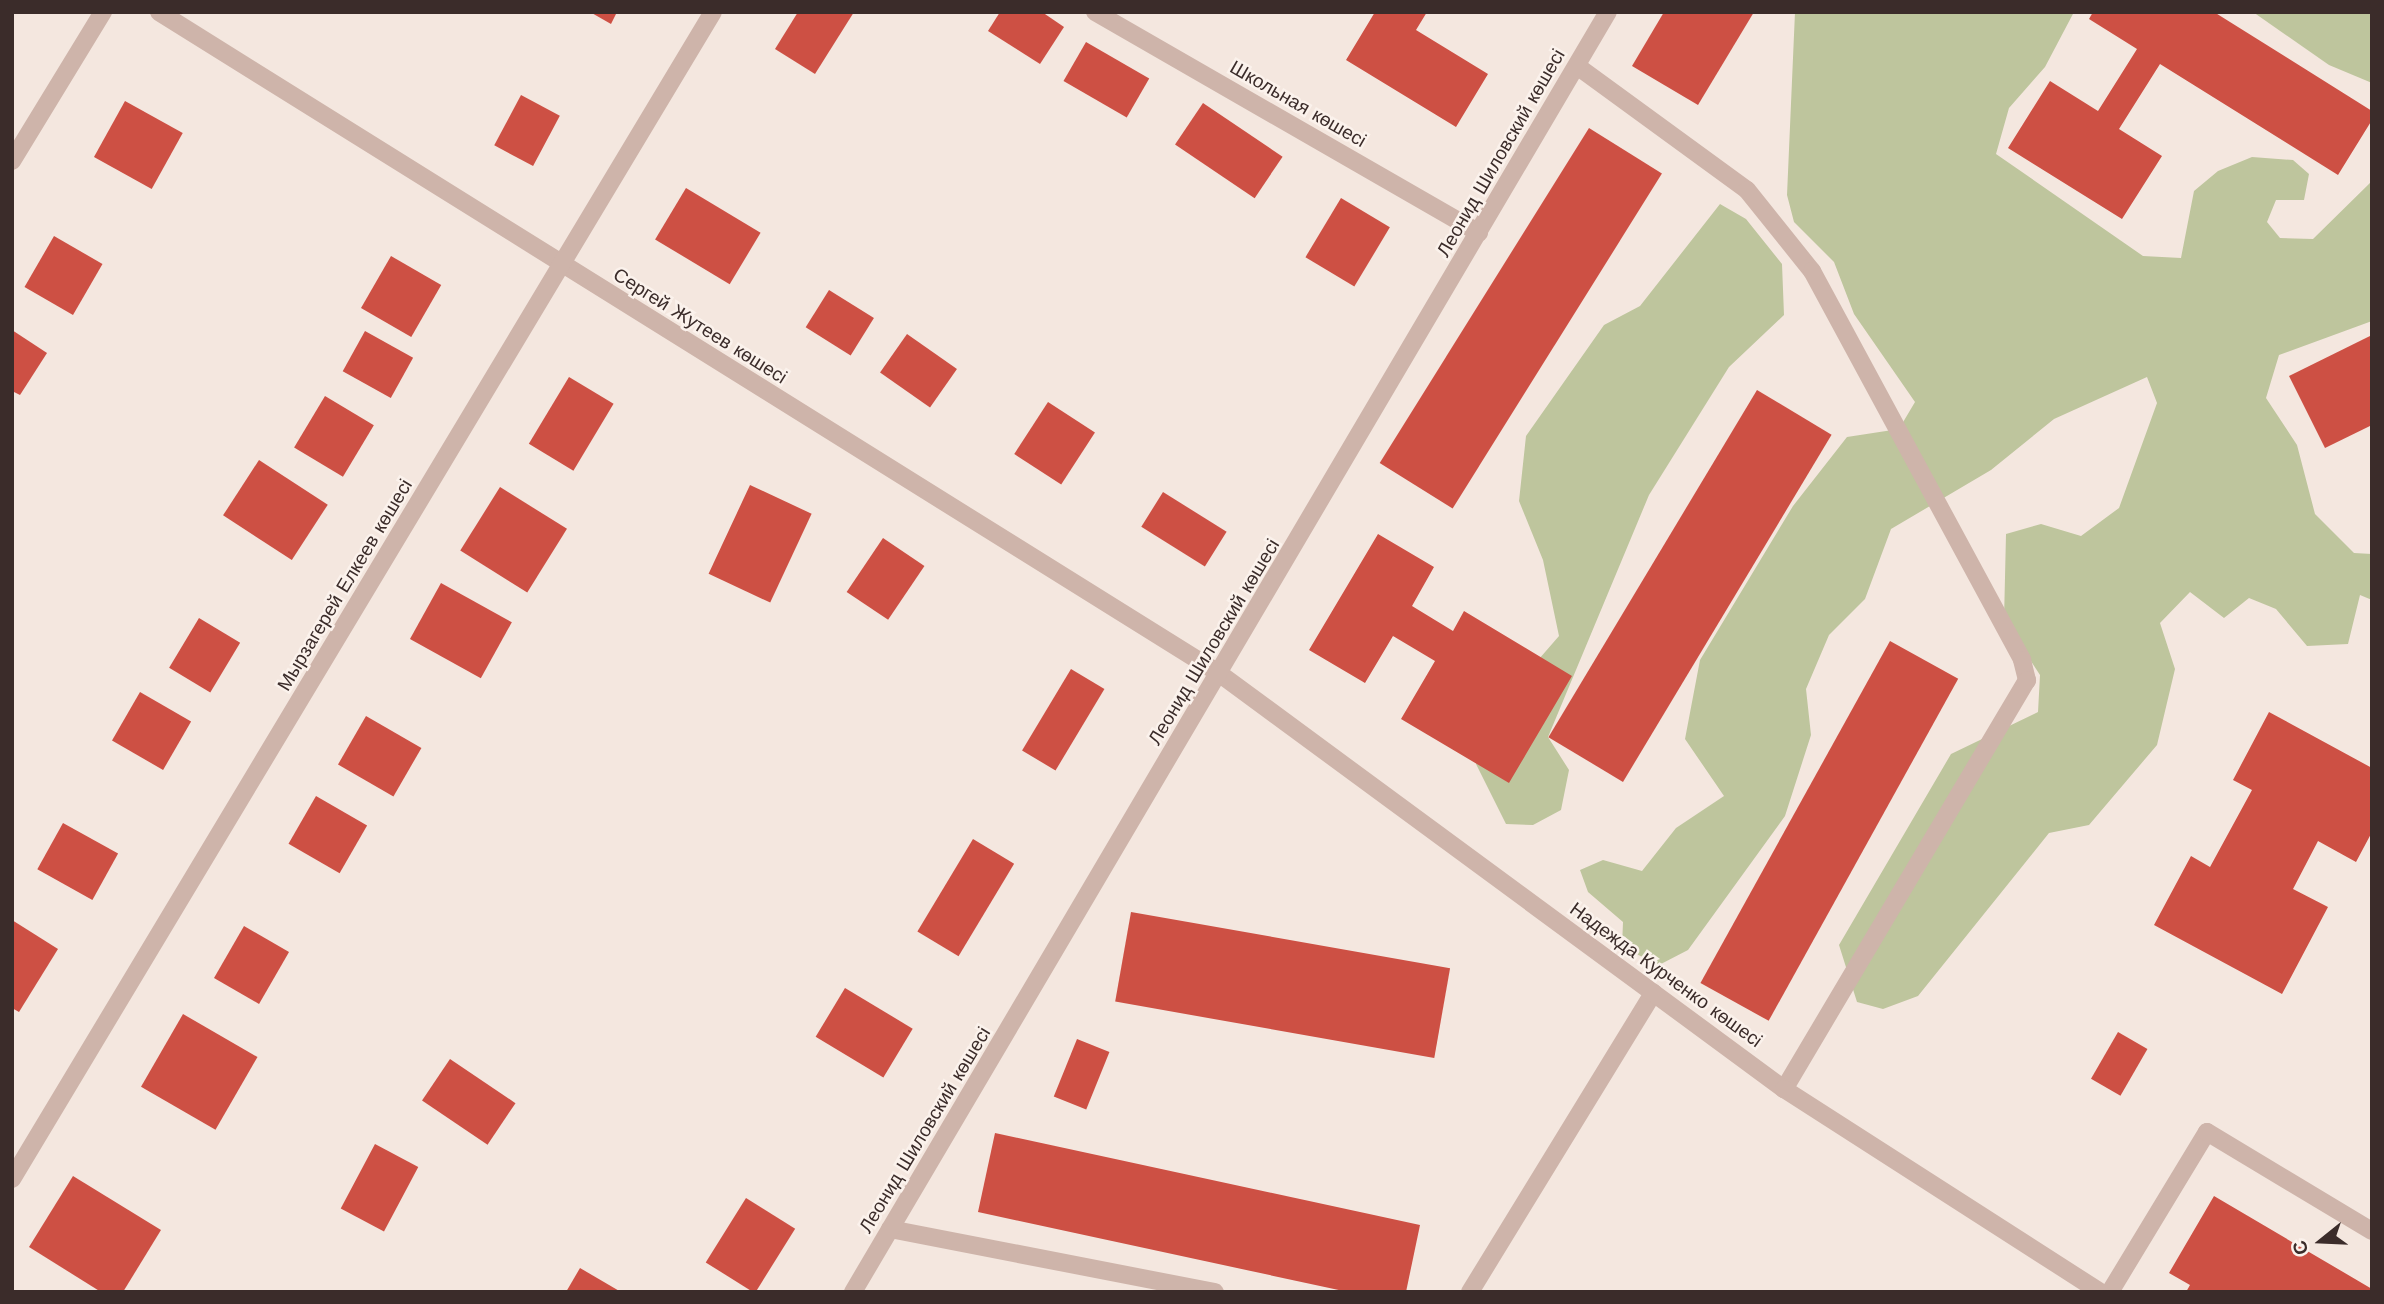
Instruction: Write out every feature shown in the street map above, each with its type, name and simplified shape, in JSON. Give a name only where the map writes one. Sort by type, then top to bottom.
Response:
[{"type":"street","points":[[12,160],[103,12]]},
{"type":"street","name":"Сергей Жутеев көшесі","points":[[159,12],[1220,674]]},
{"type":"street","name":"Мырзагерей Елкеев көшесі","points":[[12,1179],[713,12]]},
{"type":"street","name":"Школьная көшесі","points":[[1095,12],[1479,233]]},
{"type":"street","name":"Леонид Шиловский көшесі","points":[[853,1292],[1220,674],[1608,12]]},
{"type":"street","points":[[1577,66],[1747,190],[1812,271],[2022,660],[2027,680],[1784,1089]]},
{"type":"street","name":"Надежда Курченко көшесі","points":[[1220,674],[1784,1089],[2100,1292]]},
{"type":"street","points":[[1470,1292],[1653,993]]},
{"type":"street","points":[[2110,1292],[2207,1132],[2372,1231]]},
{"type":"street","points":[[890,1229],[1215,1292]]},
{"type":"green space","points":[[1795,12],[2074,12],[2045,67],[2009,108],[1996,154],[2143,256],[2181,258],[2194,191],[2218,171],[2252,157],[2293,160],[2309,174],[2304,200],[2276,200],[2267,222],[2280,238],[2313,239],[2372,181],[2372,321],[2279,355],[2266,398],[2297,445],[2315,514],[2354,553],[2372,554],[2372,600],[2360,595],[2348,644],[2307,646],[2276,609],[2249,598],[2224,618],[2190,592],[2160,623],[2175,669],[2157,745],[2089,825],[2049,833],[1918,996],[1883,1009],[1857,1002],[1839,945],[1951,754],[2038,712],[2040,675],[2004,620],[2006,534],[2041,524],[2081,536],[2119,508],[2157,403],[2147,377],[2054,419],[1991,470],[1891,529],[1865,599],[1829,635],[1806,689],[1811,735],[1785,816],[1688,950],[1659,965],[1622,947],[1623,922],[1588,892],[1580,870],[1603,860],[1642,871],[1676,828],[1724,796],[1685,739],[1700,660],[1793,506],[1847,437],[1899,429],[1915,402],[1854,314],[1834,262],[1794,222],[1787,195]]},
{"type":"green space","points":[[2253,12],[2372,12],[2372,83],[2329,65]]},
{"type":"green space","points":[[1720,204],[1746,219],[1782,264],[1784,315],[1729,367],[1649,495],[1548,737],[1569,770],[1561,810],[1533,825],[1506,824],[1476,764],[1485,721],[1559,636],[1543,560],[1519,501],[1526,436],[1604,325],[1640,306]]},
{"type":"building","points":[[590,12],[617,12],[611,24]]},
{"type":"building","points":[[798,12],[854,12],[815,74],[775,49]]},
{"type":"building","points":[[1000,12],[1042,12],[1064,27],[1040,64],[988,31]]},
{"type":"building","points":[[1375,12],[1427,12],[1416,30],[1488,74],[1456,127],[1346,60]]},
{"type":"building","points":[[1664,12],[1754,12],[1698,105],[1632,66]]},
{"type":"building","points":[[2093,12],[2214,12],[2372,111],[2372,120],[2338,175],[2160,64],[2119,129],[2162,156],[2122,219],[2008,148],[2050,81],[2098,111],[2137,49],[2089,19]]},
{"type":"building","points":[[1086,42],[1149,78],[1127,117],[1064,81]]},
{"type":"building","points":[[521,95],[560,116],[533,166],[494,145]]},
{"type":"building","points":[[125,101],[183,133],[152,189],[94,157]]},
{"type":"building","points":[[1203,103],[1283,157],[1255,198],[1175,144]]},
{"type":"building","points":[[1589,128],[1662,174],[1453,509],[1380,463]]},
{"type":"building","points":[[686,188],[761,233],[730,284],[655,239]]},
{"type":"building","points":[[1341,198],[1390,227],[1354,287],[1305,257]]},
{"type":"building","points":[[54,236],[102,264],[73,315],[25,287]]},
{"type":"building","points":[[391,256],[441,285],[411,337],[361,308]]},
{"type":"building","points":[[829,290],[874,318],[851,355],[806,327]]},
{"type":"building","points":[[12,330],[47,353],[20,395],[12,391]]},
{"type":"building","points":[[365,331],[413,358],[391,398],[343,371]]},
{"type":"building","points":[[907,334],[957,369],[930,407],[880,373]]},
{"type":"building","points":[[2372,335],[2372,425],[2325,448],[2289,376]]},
{"type":"building","points":[[569,377],[614,404],[573,471],[529,444]]},
{"type":"building","points":[[1757,390],[1832,435],[1623,782],[1548,737]]},
{"type":"building","points":[[325,396],[374,425],[343,477],[294,447]]},
{"type":"building","points":[[1048,402],[1095,432],[1061,484],[1014,454]]},
{"type":"building","points":[[259,460],[328,505],[292,560],[223,515]]},
{"type":"building","points":[[750,485],[812,514],[770,603],[709,574]]},
{"type":"building","points":[[500,487],[567,529],[527,592],[460,551]]},
{"type":"building","points":[[1163,492],[1227,532],[1205,567],[1141,527]]},
{"type":"building","points":[[1378,534],[1434,567],[1412,606],[1453,631],[1464,611],[1572,676],[1509,783],[1401,719],[1435,661],[1393,636],[1365,683],[1309,650]]},
{"type":"building","points":[[883,538],[924,566],[888,620],[847,592]]},
{"type":"building","points":[[441,583],[512,622],[481,678],[410,639]]},
{"type":"building","points":[[199,618],[240,643],[210,692],[169,668]]},
{"type":"building","points":[[1890,641],[1958,679],[1769,1021],[1700,983]]},
{"type":"building","points":[[1071,669],[1104,689],[1056,771],[1022,750]]},
{"type":"building","points":[[140,692],[191,722],[163,770],[112,740]]},
{"type":"building","points":[[2269,712],[2372,768],[2372,832],[2356,862],[2318,841],[2293,889],[2328,907],[2282,994],[2154,925],[2191,856],[2210,867],[2252,790],[2233,780]]},
{"type":"building","points":[[366,716],[421,748],[393,796],[338,764]]},
{"type":"building","points":[[316,796],[367,826],[340,873],[288,844]]},
{"type":"building","points":[[63,823],[118,854],[92,900],[37,869]]},
{"type":"building","points":[[973,839],[1014,864],[959,956],[917,932]]},
{"type":"building","points":[[1131,912],[1450,968],[1434,1058],[1115,1002]]},
{"type":"building","points":[[12,920],[58,949],[19,1012],[12,1008]]},
{"type":"building","points":[[244,926],[289,952],[259,1004],[214,978]]},
{"type":"building","points":[[845,988],[913,1029],[883,1078],[816,1037]]},
{"type":"building","points":[[183,1014],[257,1057],[215,1130],[141,1087]]},
{"type":"building","points":[[2118,1032],[2147,1049],[2120,1096],[2091,1079]]},
{"type":"building","points":[[1077,1039],[1109,1052],[1086,1110],[1054,1096]]},
{"type":"building","points":[[450,1059],[515,1103],[488,1145],[422,1100]]},
{"type":"building","points":[[995,1133],[1420,1225],[1406,1292],[1348,1292],[978,1212]]},
{"type":"building","points":[[375,1144],[418,1167],[384,1231],[341,1208]]},
{"type":"building","points":[[73,1176],[161,1230],[123,1292],[101,1292],[29,1247]]},
{"type":"building","points":[[2214,1196],[2372,1289],[2372,1292],[2186,1292],[2190,1285],[2169,1273]]},
{"type":"building","points":[[746,1198],[795,1229],[756,1292],[706,1262]]},
{"type":"building","points":[[580,1268],[621,1292],[566,1292]]}]
